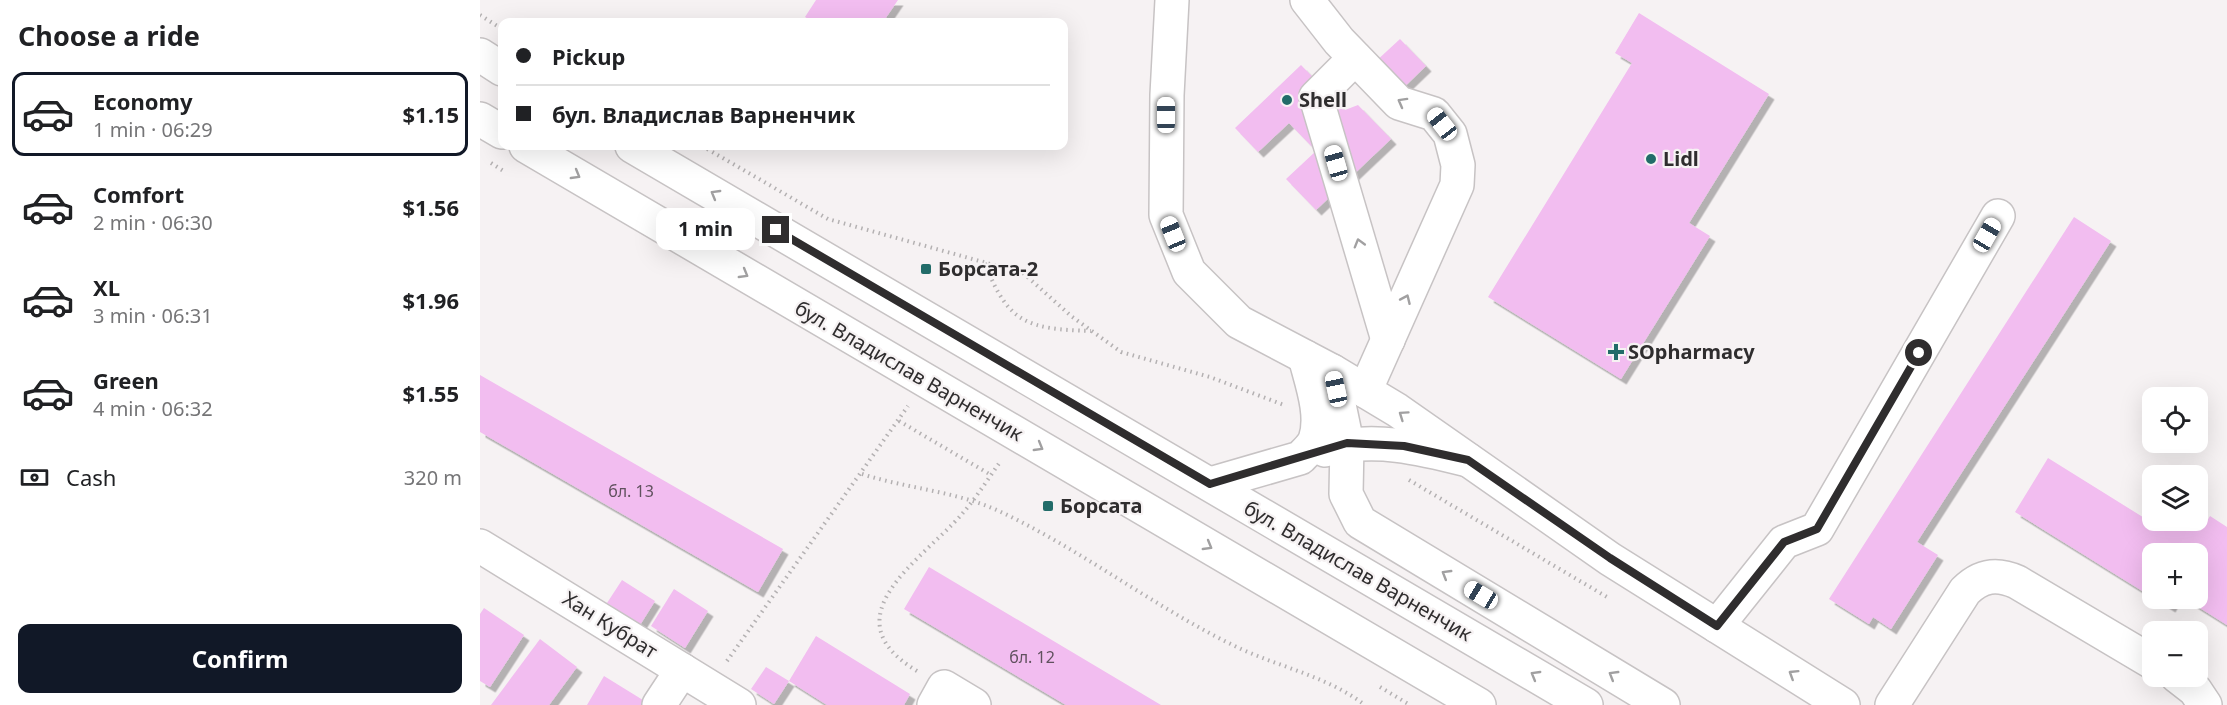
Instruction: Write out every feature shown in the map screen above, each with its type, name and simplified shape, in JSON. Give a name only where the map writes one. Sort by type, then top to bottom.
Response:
[{"type":"main road","points":[[1172,0],[1167,94],[1166,215],[1189,272],[1239,322],[1365,391],[1610,558],[1843,705]]},
{"type":"main road","points":[[1307,0],[1355,58],[1399,103],[1434,114],[1450,134],[1458,165],[1456,184],[1365,391]]},
{"type":"main road","points":[[480,55],[498,66]]},
{"type":"main road","points":[[1355,58],[1316,97],[1388,340]]},
{"type":"main road","points":[[480,119],[498,130]]},
{"type":"main road","name":"бул. Владислав Варненчик","points":[[533,150],[1479,705]]},
{"type":"main road","name":"бул. Владислав Варненчик","points":[[639,150],[1586,705]]},
{"type":"main road","points":[[1717,626],[1784,542],[1817,529],[1998,216]]},
{"type":"main road","points":[[1300,458],[1315,440],[1315,403],[1319,364]]},
{"type":"main road","points":[[1319,364],[1347,443],[1346,494],[1360,522],[1663,705]]},
{"type":"main road","points":[[1210,484],[1347,443],[1404,446],[1468,460]]},
{"type":"main road","name":"Хан Кубрат","points":[[481,549],[740,705]]},
{"type":"main road","points":[[1892,705],[1965,591],[1984,577],[1995,575],[2017,582],[2142,656]]},
{"type":"main road","points":[[660,705],[682,670]]},
{"type":"main road","points":[[2191,687],[2205,705]]},
{"type":"main road","points":[[939,696],[974,705]]},
{"type":"path","points":[[480,15],[498,26]]},
{"type":"path","points":[[709,150],[828,219],[1023,273],[1091,331],[1121,352],[1210,377],[1275,400],[1316,424]]},
{"type":"path","points":[[985,262],[997,293],[1018,316],[1047,330],[1091,331]]},
{"type":"path","points":[[709,687],[820,527],[899,421],[908,405]]},
{"type":"path","points":[[899,421],[991,475]]},
{"type":"path","points":[[939,696],[891,653],[881,637],[879,616],[885,595],[922,551],[962,515],[1000,462]]},
{"type":"path","points":[[861,474],[889,483],[973,499],[1080,554],[1242,650],[1344,689],[1365,705]]},
{"type":"path","points":[[1398,474],[1614,602]]},
{"type":"building","points":[[816,0],[898,0],[886,18],[805,17]]},
{"type":"building","name":"Lidl","points":[[1639,13],[1769,94],[1689,223],[1710,236],[1621,379],[1488,297],[1632,63],[1615,53]]},
{"type":"building","points":[[1400,39],[1426,66],[1401,90],[1374,63]]},
{"type":"building","points":[[1301,65],[1345,110],[1358,105],[1391,139],[1316,210],[1286,179],[1316,151],[1289,123],[1258,152],[1235,128]]},
{"type":"building","points":[[2074,217],[2111,241],[1917,542],[1938,555],[1891,629],[1873,617],[1869,624],[1829,599]]},
{"type":"building","points":[[480,375],[783,549],[758,592],[480,432]]},
{"type":"building","points":[[2048,458],[2142,517],[2142,531],[2208,531],[2210,516],[2227,527],[2227,625],[2202,609],[2208,609],[2208,543],[2142,543],[2142,591],[2015,512]]},
{"type":"building","points":[[929,567],[1161,705],[1066,705],[904,609]]},
{"type":"building","points":[[622,580],[655,601],[640,625],[607,603]]},
{"type":"building","points":[[674,589],[708,611],[685,648],[651,626]]},
{"type":"building","points":[[484,608],[524,635],[490,687],[480,681],[480,614]]},
{"type":"building","points":[[816,636],[910,694],[904,705],[827,705],[789,681]]},
{"type":"building","points":[[540,639],[577,667],[549,705],[491,705]]},
{"type":"building","points":[[766,667],[789,681],[774,704],[751,689]]},
{"type":"building","points":[[604,676],[651,705],[587,705]]},
{"type":"place","name":"Shell","points":[[1287,100]]},
{"type":"place","name":"Lidl","points":[[1651,159]]},
{"type":"place","name":"Борсата-2","points":[[926,269]]},
{"type":"place","name":"SOpharmacy","points":[[1616,352]]},
{"type":"place","name":"Борсата","points":[[1048,506]]},
{"type":"route","points":[[776,230],[1210,484],[1347,443],[1385,443],[1425,449],[1468,460],[1610,558],[1717,626],[1784,542],[1817,529],[1919,353]]}]
